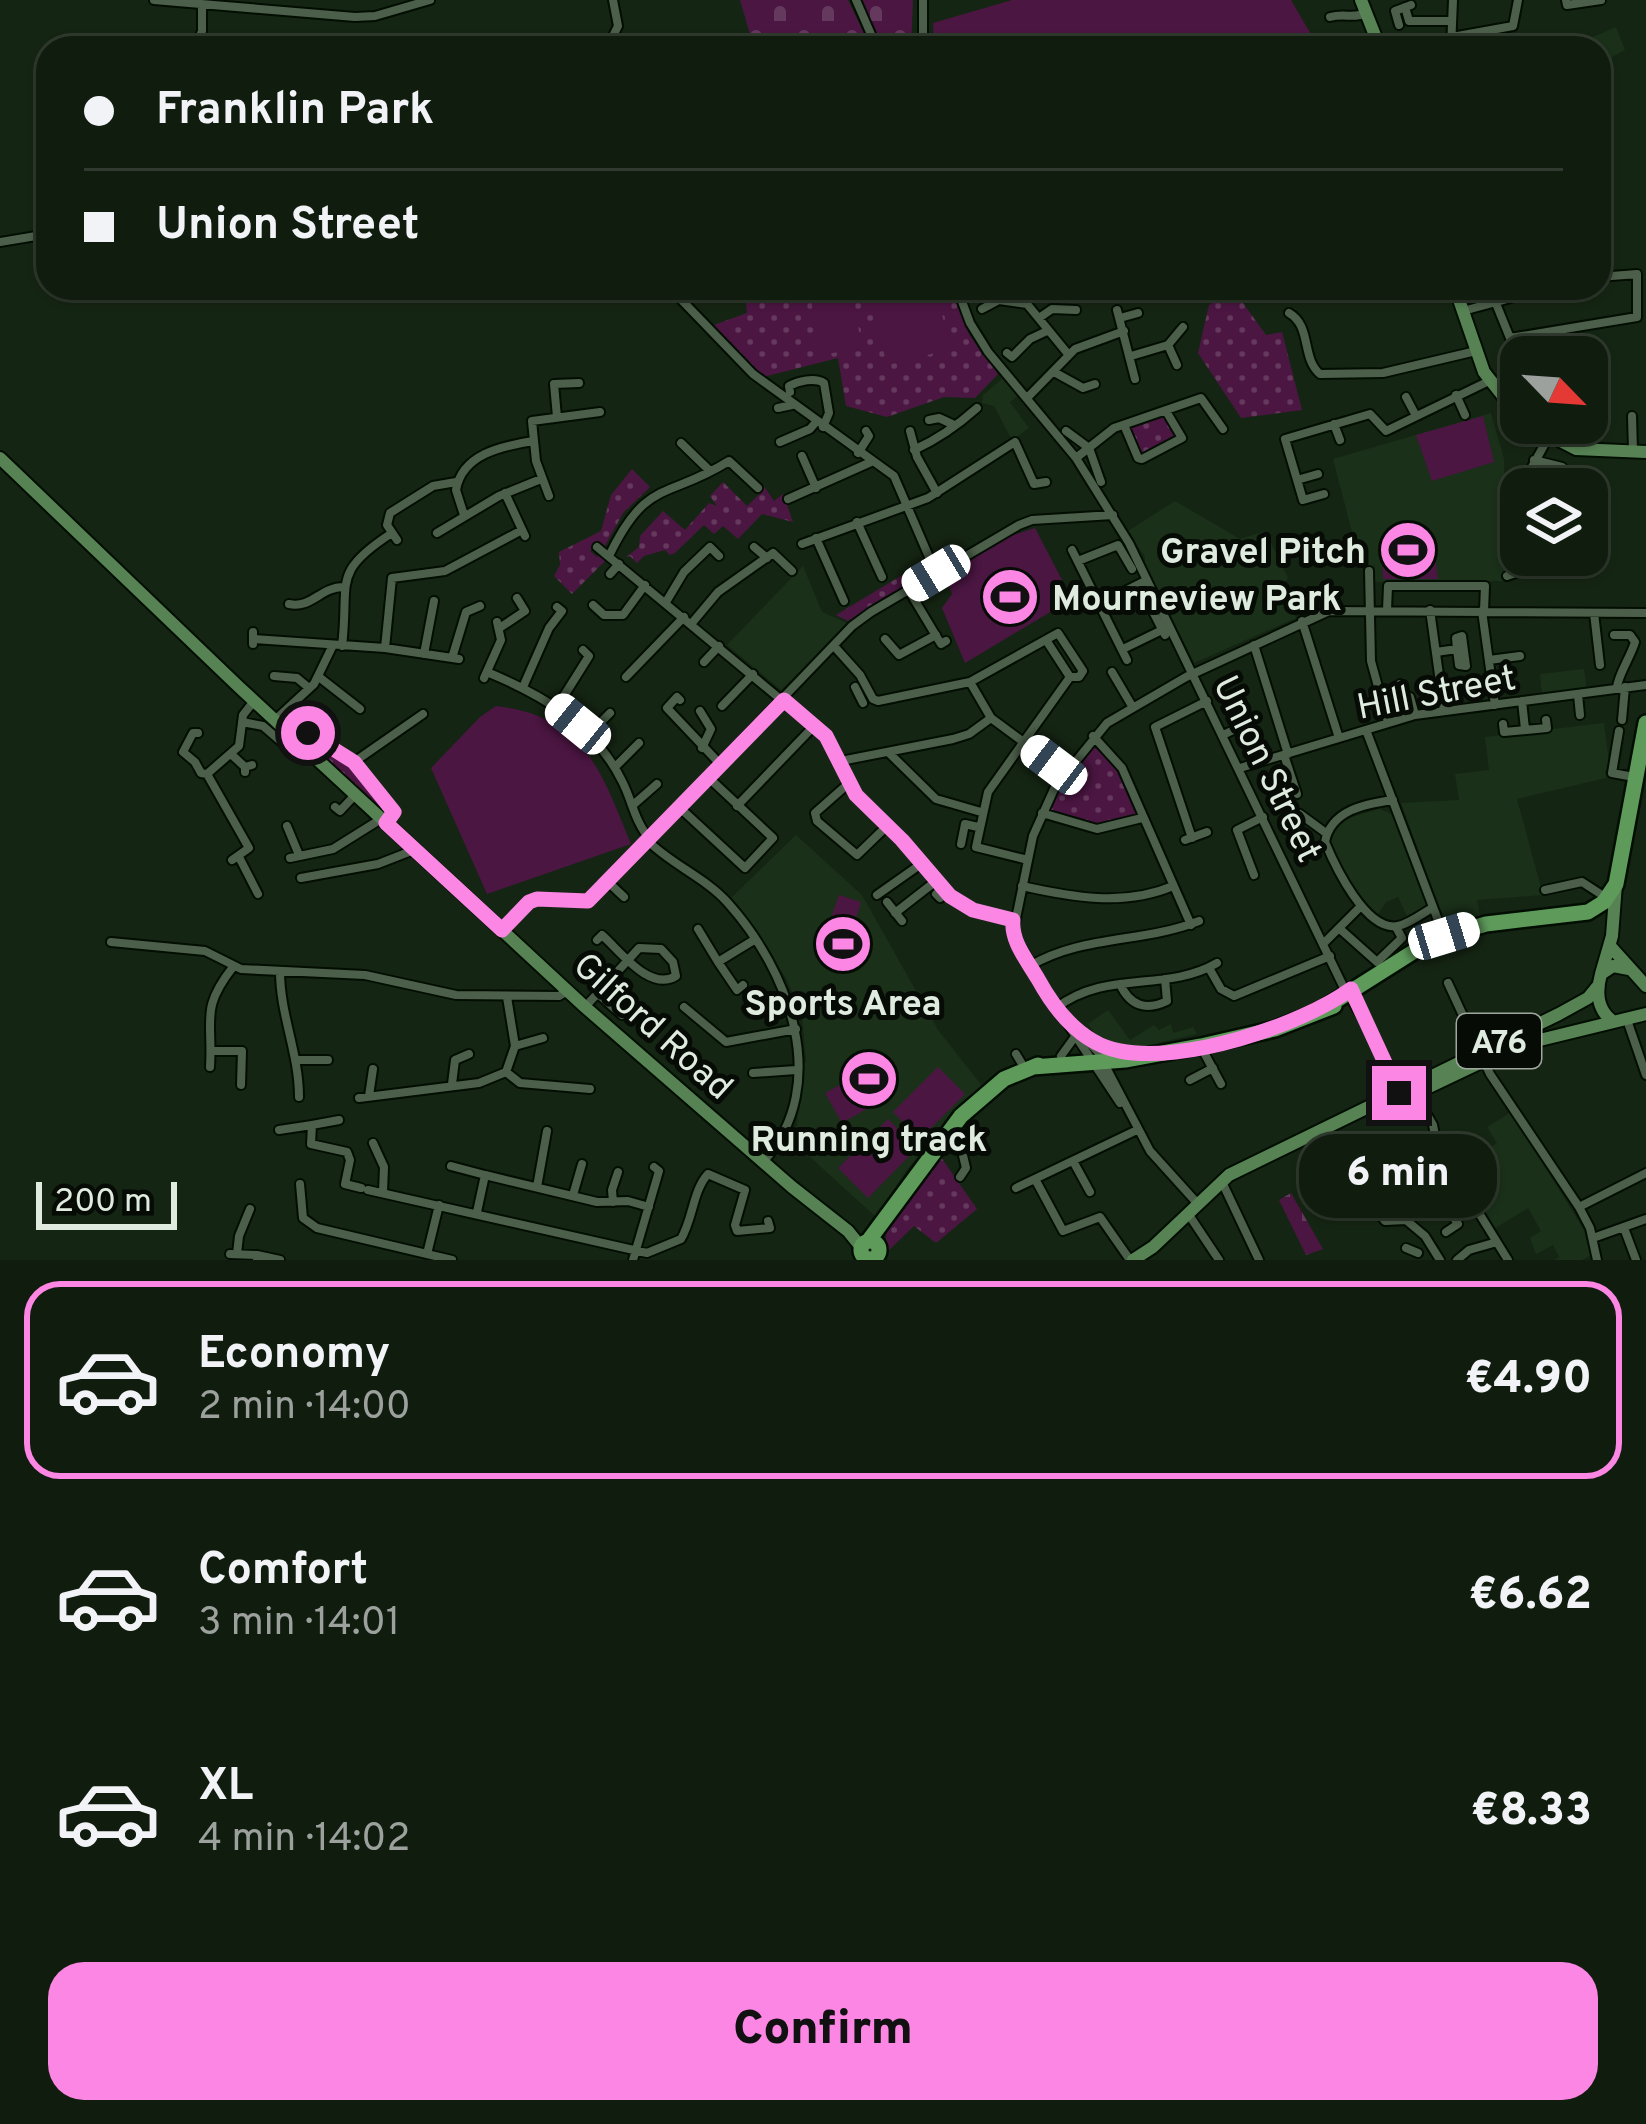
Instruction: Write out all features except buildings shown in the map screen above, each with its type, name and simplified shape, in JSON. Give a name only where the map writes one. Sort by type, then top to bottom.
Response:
[{"type":"highway","points":[[870,1250],[945,1135],[989,1090],[1085,1058],[1152,1054],[1275,1029],[1351,994],[1384,965],[1444,936],[1486,924],[1572,915],[1600,899],[1617,879],[1646,723]]},
{"type":"highway","points":[[1085,1058],[1152,1054]]},
{"type":"main road","points":[[1364,6],[1376,36]]},
{"type":"main road","points":[[1459,300],[1489,382],[1500,396]]},
{"type":"main road","points":[[1565,444],[1640,453]]},
{"type":"main road","name":"Gilford Road","points":[[0,458],[585,1006],[870,1250]]},
{"type":"main road","points":[[1598,1024],[1596,987],[1610,946],[1617,879]]},
{"type":"main road","points":[[1600,899],[1612,924]]},
{"type":"main road","points":[[1610,946],[1646,986]]},
{"type":"main road","name":"A76","points":[[1132,1260],[1221,1181],[1483,1054],[1596,987],[1613,966],[1629,968]]},
{"type":"main road","points":[[1596,987],[1604,1013],[1620,1020]]},
{"type":"main road","name":"A76","points":[[1483,1054],[1646,1014]]},
{"type":"street","points":[[154,0],[355,17],[430,0]]},
{"type":"street","points":[[613,0],[618,26],[613,36]]},
{"type":"street","points":[[856,0],[872,36]]},
{"type":"street","points":[[922,0],[923,36]]},
{"type":"street","points":[[1451,36],[1453,0]]},
{"type":"street","points":[[1477,36],[1514,26],[1518,0]]},
{"type":"street","points":[[1566,0],[1567,5],[1580,6],[1601,0]]},
{"type":"street","points":[[200,36],[202,5]]},
{"type":"street","points":[[1330,17],[1356,17],[1364,6]]},
{"type":"street","points":[[1399,25],[1395,11],[1411,7],[1409,21],[1451,22]]},
{"type":"street","points":[[0,242],[36,236]]},
{"type":"street","points":[[1495,301],[1510,338],[1637,317],[1637,274],[1611,276]]},
{"type":"street","points":[[682,300],[753,374],[895,478],[936,573]]},
{"type":"street","name":"Union Street","points":[[962,300],[988,352],[1076,458],[1113,515],[1361,1015],[1407,1093],[1433,1125],[1437,1145],[1508,1260]]},
{"type":"street","points":[[981,310],[999,300],[1027,304],[1068,354]]},
{"type":"street","points":[[1462,310],[1499,300]]},
{"type":"street","points":[[1039,318],[1052,309],[1076,310]]},
{"type":"street","points":[[1135,380],[1118,314],[1138,313]]},
{"type":"street","points":[[1289,314],[1302,326],[1310,364],[1320,374],[1382,373],[1476,351]]},
{"type":"street","points":[[1131,356],[1168,344],[1183,327]]},
{"type":"street","points":[[1007,353],[1012,357],[1047,331]]},
{"type":"street","points":[[1028,398],[1068,354],[1124,331]]},
{"type":"street","points":[[1168,344],[1178,365]]},
{"type":"street","points":[[1054,372],[1083,388],[1094,384]]},
{"type":"street","points":[[786,436],[820,424],[829,413],[824,383],[817,379],[789,386],[790,392]]},
{"type":"street","points":[[556,417],[554,384],[579,382]]},
{"type":"street","points":[[1324,494],[1304,500],[1285,439],[1370,413],[1386,431],[1489,382]]},
{"type":"street","points":[[1456,395],[1465,415]]},
{"type":"street","points":[[1406,397],[1415,414]]},
{"type":"street","points":[[1076,458],[1109,430],[1204,398],[1219,428]]},
{"type":"street","points":[[778,408],[792,405]]},
{"type":"street","points":[[914,450],[944,436],[952,424],[977,408]]},
{"type":"street","points":[[1124,425],[1142,458],[1182,438],[1166,411]]},
{"type":"street","points":[[549,496],[541,479],[532,421],[600,412]]},
{"type":"street","points":[[1632,416],[1640,453]]},
{"type":"street","points":[[929,420],[939,418],[952,424]]},
{"type":"street","points":[[1334,424],[1340,440]]},
{"type":"street","points":[[910,429],[914,450],[937,493]]},
{"type":"street","points":[[1071,430],[1089,448],[1102,478]]},
{"type":"street","points":[[858,453],[869,436],[866,431]]},
{"type":"street","points":[[464,515],[457,482],[466,467],[485,453],[533,441]]},
{"type":"street","points":[[802,544],[937,493],[1016,442],[1034,484],[1046,482]]},
{"type":"street","points":[[681,443],[710,472]]},
{"type":"street","points":[[1533,468],[1544,444]]},
{"type":"street","points":[[802,456],[815,488]]},
{"type":"street","points":[[609,556],[626,523],[646,500],[732,457],[758,488]]},
{"type":"street","points":[[1534,460],[1560,464]]},
{"type":"street","points":[[788,499],[871,462]]},
{"type":"street","points":[[1297,480],[1318,474]]},
{"type":"street","points":[[437,533],[541,479]]},
{"type":"street","points":[[275,720],[319,677],[338,645],[348,570],[358,556],[394,536],[386,519],[433,486],[457,482]]},
{"type":"street","points":[[385,648],[392,578],[445,571],[523,533],[505,494]]},
{"type":"street","points":[[502,930],[529,902],[588,901],[860,620],[1032,520],[1113,515]]},
{"type":"street","points":[[857,522],[882,577]]},
{"type":"street","points":[[816,538],[844,601]]},
{"type":"street","points":[[1078,561],[1118,545],[1132,569]]},
{"type":"street","points":[[597,547],[826,736],[862,802],[936,880],[942,894],[968,908],[1013,920]]},
{"type":"street","points":[[666,602],[683,572],[704,551],[710,547],[719,556]]},
{"type":"street","points":[[754,547],[767,558]]},
{"type":"street","points":[[1072,550],[1127,660]]},
{"type":"street","points":[[626,677],[655,643],[773,553],[792,571]]},
{"type":"street","points":[[610,574],[619,564]]},
{"type":"street","points":[[1369,571],[1372,668],[1388,724]]},
{"type":"street","points":[[1100,604],[1148,580]]},
{"type":"street","points":[[592,605],[604,615],[623,615],[645,585]]},
{"type":"street","points":[[1387,610],[1388,586],[1496,586]]},
{"type":"street","points":[[1485,586],[1483,611],[1495,705]]},
{"type":"street","points":[[289,604],[304,605],[330,587],[343,587]]},
{"type":"street","points":[[908,590],[941,644],[946,640]]},
{"type":"street","points":[[517,598],[525,611],[499,624],[501,640],[485,675],[523,687],[589,734],[615,767],[641,830],[675,865],[725,899],[787,994],[796,1030],[792,1122],[764,1162]]},
{"type":"street","points":[[1123,650],[1163,633],[1146,598]]},
{"type":"street","points":[[253,638],[385,648],[455,659],[466,612],[476,605]]},
{"type":"street","points":[[424,654],[430,606]]},
{"type":"street","points":[[523,687],[549,628],[562,611],[557,607]]},
{"type":"street","points":[[1131,1120],[1085,1058],[1069,1021],[1011,943],[1042,813],[1093,736],[1132,706],[1328,610],[1646,613]]},
{"type":"street","points":[[1430,610],[1444,711]]},
{"type":"street","points":[[1594,613],[1603,652],[1600,665]]},
{"type":"street","points":[[1302,622],[1339,738]]},
{"type":"street","points":[[1614,634],[1626,631],[1635,642],[1628,666],[1618,678],[1619,714]]},
{"type":"street","points":[[885,638],[899,656],[936,635]]},
{"type":"street","points":[[834,646],[850,661],[861,693],[878,701],[970,682],[1046,640],[1070,677],[988,792],[975,842],[980,850],[1028,860]]},
{"type":"street","points":[[1254,645],[1297,787]]},
{"type":"street","points":[[704,662],[718,646]]},
{"type":"street","points":[[1436,652],[1457,649]]},
{"type":"street","points":[[557,707],[590,656],[583,650]]},
{"type":"street","points":[[1490,660],[1520,656]]},
{"type":"street","points":[[1112,672],[1132,706]]},
{"type":"street","points":[[722,706],[753,674]]},
{"type":"street","points":[[319,677],[359,704]]},
{"type":"street","points":[[278,679],[297,678],[309,688]]},
{"type":"street","points":[[970,682],[992,718],[1066,773]]},
{"type":"street","points":[[1400,684],[1415,715]]},
{"type":"street","name":"Hill Street","points":[[1240,768],[1415,715],[1646,685]]},
{"type":"street","points":[[1578,695],[1580,715]]},
{"type":"street","points":[[680,700],[677,697],[667,708],[721,765]]},
{"type":"street","points":[[200,776],[232,755],[254,700]]},
{"type":"street","points":[[1207,701],[1155,729],[1188,839],[1207,832]]},
{"type":"street","points":[[1522,701],[1526,730]]},
{"type":"street","points":[[700,711],[711,729],[702,748]]},
{"type":"street","points":[[589,734],[610,713]]},
{"type":"street","points":[[354,762],[423,714]]},
{"type":"street","points":[[841,761],[959,737],[992,718]]},
{"type":"street","points":[[1503,724],[1504,732],[1526,730],[1547,728],[1546,720]]},
{"type":"street","points":[[242,722],[259,723],[285,745]]},
{"type":"street","points":[[737,806],[814,726]]},
{"type":"street","points":[[1223,735],[1247,728]]},
{"type":"street","points":[[1366,730],[1444,936]]},
{"type":"street","points":[[1619,731],[1612,773],[1635,795]]},
{"type":"street","points":[[287,826],[294,856],[334,853],[394,812],[354,762],[307,732]]},
{"type":"street","points":[[198,733],[193,733],[183,749],[249,848],[236,858],[258,894]]},
{"type":"street","points":[[1030,966],[1067,947],[1155,937],[1195,923],[1173,886],[1122,768],[1093,736]]},
{"type":"street","points":[[615,767],[639,743]]},
{"type":"street","points":[[888,752],[935,799],[981,812]]},
{"type":"street","points":[[232,755],[247,768]]},
{"type":"street","points":[[680,808],[745,868],[773,838],[709,778]]},
{"type":"street","points":[[849,783],[815,813],[817,820],[856,855],[886,826]]},
{"type":"street","points":[[632,805],[658,784]]},
{"type":"street","points":[[335,806],[340,811],[355,795]]},
{"type":"street","points":[[1393,800],[1346,813],[1326,833],[1325,842],[1361,906],[1388,925],[1396,927],[1432,908]]},
{"type":"street","points":[[1042,813],[1097,829],[1142,818]]},
{"type":"street","points":[[1300,814],[1326,833]]},
{"type":"street","points":[[1254,875],[1237,830],[1262,817]]},
{"type":"street","points":[[961,844],[965,824],[978,827]]},
{"type":"street","points":[[301,878],[377,864],[414,850]]},
{"type":"street","points":[[877,896],[922,864]]},
{"type":"street","points":[[887,902],[898,917],[936,880]]},
{"type":"street","points":[[608,882],[624,897]]},
{"type":"street","points":[[1545,890],[1579,882],[1600,899]]},
{"type":"street","points":[[1022,886],[1084,899],[1138,895],[1173,886]]},
{"type":"street","points":[[1324,943],[1361,906]]},
{"type":"street","points":[[1340,929],[1384,965],[1402,938],[1396,927]]},
{"type":"street","points":[[698,929],[737,990],[743,985]]},
{"type":"street","points":[[585,1006],[629,959],[639,949],[661,950],[673,962],[676,976],[666,981],[652,979],[629,959],[602,934],[597,940]]},
{"type":"street","points":[[718,962],[754,940]]},
{"type":"street","points":[[110,942],[205,952],[233,967],[351,973],[456,995],[559,996],[568,990]]},
{"type":"street","points":[[1056,1008],[1085,989],[1165,979],[1213,965],[1221,989],[1234,996],[1330,956]]},
{"type":"street","points":[[210,1067],[208,1010],[233,967]]},
{"type":"street","points":[[280,971],[282,1009],[298,1060],[299,1097]]},
{"type":"street","points":[[1120,984],[1130,1001],[1146,1006],[1167,1001],[1165,979]]},
{"type":"street","points":[[1448,983],[1459,997],[1483,1054],[1579,1207],[1597,1260]]},
{"type":"street","points":[[597,993],[623,1017],[632,1006]]},
{"type":"street","points":[[373,1069],[364,1097],[479,1083],[506,1072],[515,1046],[507,997]]},
{"type":"street","points":[[689,1008],[726,1042],[796,1030]]},
{"type":"street","points":[[1620,1020],[1646,1076]]},
{"type":"street","points":[[1069,1021],[1085,1058],[1192,1208],[1220,1260]]},
{"type":"street","points":[[515,1046],[543,1038]]},
{"type":"street","points":[[1201,1046],[1221,1084]]},
{"type":"street","points":[[211,1051],[242,1052],[241,1085]]},
{"type":"street","points":[[452,1084],[455,1060],[469,1054]]},
{"type":"street","points":[[1016,1054],[1085,1058],[1121,1105]]},
{"type":"street","points":[[298,1060],[328,1060]]},
{"type":"street","points":[[1190,1080],[1213,1068]]},
{"type":"street","points":[[753,1073],[796,1070]]},
{"type":"street","points":[[506,1072],[520,1083],[590,1090]]},
{"type":"street","points":[[284,1127],[339,1119]]},
{"type":"street","points":[[312,1125],[311,1144],[350,1155],[344,1184]]},
{"type":"street","points":[[1016,1188],[1137,1130]]},
{"type":"street","points":[[537,1187],[548,1131]]},
{"type":"street","points":[[945,1135],[963,1151],[966,1168],[960,1177]]},
{"type":"street","points":[[373,1148],[384,1167],[383,1192]]},
{"type":"street","points":[[1073,1161],[1090,1192]]},
{"type":"street","points":[[572,1195],[582,1164]]},
{"type":"street","points":[[454,1166],[572,1195],[649,1207]]},
{"type":"street","points":[[634,1255],[659,1171],[654,1167]]},
{"type":"street","points":[[613,1202],[618,1172]]},
{"type":"street","points":[[1579,1207],[1646,1173]]},
{"type":"street","points":[[332,1181],[477,1212],[634,1255],[681,1240],[702,1178],[708,1174],[745,1190],[737,1231]]},
{"type":"street","points":[[477,1212],[485,1175]]},
{"type":"street","points":[[1035,1179],[1063,1231],[1100,1217],[1132,1260]]},
{"type":"street","points":[[1221,1181],[1259,1260]]},
{"type":"street","points":[[300,1184],[301,1209],[311,1225],[448,1260]]},
{"type":"street","points":[[1364,1195],[1385,1221],[1406,1220],[1426,1236],[1440,1260]]},
{"type":"street","points":[[1430,1202],[1439,1196],[1458,1224],[1446,1232]]},
{"type":"street","points":[[1453,1216],[1473,1203]]},
{"type":"street","points":[[427,1254],[439,1204]]},
{"type":"street","points":[[251,1212],[234,1254],[280,1260]]},
{"type":"street","points":[[1593,1238],[1646,1219]]},
{"type":"street","points":[[728,1243],[737,1231],[770,1228],[768,1221]]},
{"type":"street","points":[[1624,1228],[1636,1260]]},
{"type":"street","points":[[1457,1260],[1469,1250],[1497,1242]]},
{"type":"street","points":[[391,1260],[395,1247]]},
{"type":"shaded area","points":[[1616,27],[1625,50],[1611,57],[1611,36],[1595,36]]},
{"type":"shaded area","points":[[1003,378],[1019,395],[1010,402],[1029,428],[1012,440],[994,406],[982,403],[983,395]]},
{"type":"shaded area","points":[[1491,413],[1504,459],[1504,468],[1500,468],[1500,576],[1505,581],[1375,582],[1375,566],[1361,567],[1333,459]]},
{"type":"shaded area","points":[[1175,501],[1240,539],[1265,531],[1288,578],[1284,583],[1296,618],[1194,663],[1128,531]]},
{"type":"shaded area","points":[[803,566],[822,612],[849,624],[781,690],[727,645]]},
{"type":"shaded area","points":[[1584,669],[1587,691],[1542,695],[1540,674]]},
{"type":"shaded area","points":[[1604,723],[1610,770],[1605,771],[1606,778],[1517,799],[1543,895],[1477,900],[1480,916],[1444,919],[1401,803],[1459,800],[1455,774],[1489,770],[1485,737]]},
{"type":"shaded area","points":[[1379,809],[1395,815],[1427,905],[1407,916],[1398,897],[1386,902],[1377,916],[1363,905],[1329,844],[1342,820]]},
{"type":"shaded area","points":[[796,835],[862,895],[938,1030],[983,1087],[957,1109],[906,1171],[876,1217],[789,1138],[797,1125],[800,1067],[806,1062],[802,1016],[786,978],[731,898]]},
{"type":"shaded area","points":[[1108,1010],[1130,1040],[1154,1025],[1159,1030],[1171,1024],[1173,1033],[1193,1027],[1197,1034],[1135,1048],[1114,1043],[1096,1035],[1088,1024]]},
{"type":"shaded area","points":[[1511,1112],[1589,1238],[1593,1254],[1582,1260],[1554,1260],[1559,1257],[1553,1245],[1536,1254],[1530,1238],[1541,1231],[1528,1208],[1494,1229],[1466,1181],[1481,1173],[1472,1159],[1497,1143],[1487,1127]]},
{"type":"green space","points":[[740,0],[848,0],[865,36],[750,36]]},
{"type":"green space","points":[[860,0],[913,0],[912,36],[876,36]]},
{"type":"green space","points":[[1012,0],[1291,0],[1312,36],[934,36],[933,23]]},
{"type":"green space","points":[[745,300],[956,300],[969,334],[998,374],[975,398],[944,397],[887,417],[846,406],[838,358],[763,377],[711,326],[747,313]]},
{"type":"green space","points":[[811,300],[853,300],[862,348],[821,355]]},
{"type":"green space","points":[[871,300],[938,300],[951,349],[887,365]]},
{"type":"green space","points":[[1216,300],[1241,300],[1266,335],[1282,332],[1302,410],[1241,418],[1198,353],[1209,305]]},
{"type":"green space","points":[[1164,416],[1179,435],[1176,440],[1140,455],[1128,431],[1131,426]]},
{"type":"green space","points":[[1483,416],[1494,462],[1432,481],[1416,435]]},
{"type":"green space","points":[[632,469],[650,487],[623,513],[605,546],[594,545],[590,551],[608,558],[572,594],[554,576],[560,565],[559,552],[601,531],[611,495]]},
{"type":"green space","points":[[723,482],[747,506],[760,494],[761,482],[774,501],[783,494],[793,522],[762,514],[738,539],[723,526],[714,534],[704,525],[675,553],[665,550],[637,563],[626,557],[639,547],[640,536],[663,511],[685,530],[709,503],[717,506],[710,496]]},
{"type":"green space","name":"Mourneview Park","points":[[1035,528],[1072,599],[965,663],[942,608],[952,594],[944,575],[1004,538]]},
{"type":"green space","name":"Gravel Pitch","points":[[1381,537],[1433,537],[1438,579],[1383,579]]},
{"type":"green space","points":[[924,562],[927,572],[848,621],[836,615]]},
{"type":"green space","points":[[496,706],[550,722],[586,751],[631,844],[487,894],[431,768]]},
{"type":"green space","points":[[286,714],[304,728],[305,737],[309,735],[352,764],[388,815],[288,725]]},
{"type":"green space","points":[[1093,741],[1120,774],[1137,813],[1116,824],[1080,823],[1047,809]]},
{"type":"green space","name":"Sports Area","points":[[839,895],[861,902],[854,926],[869,931],[854,972],[817,957]]},
{"type":"green space","name":"Running track","points":[[878,1064],[895,1093],[842,1123],[825,1093]]},
{"type":"green space","points":[[938,1067],[965,1094],[920,1139],[893,1112]]},
{"type":"green space","points":[[888,1119],[917,1148],[868,1198],[838,1168]]},
{"type":"green space","points":[[938,1153],[977,1209],[936,1243],[914,1226],[887,1252],[888,1226],[894,1213]]},
{"type":"green space","points":[[1291,1193],[1323,1249],[1306,1255],[1279,1200]]},
{"type":"place","name":"Gravel Pitch","points":[[1408,550]]},
{"type":"place","name":"Mourneview Park","points":[[1010,597]]},
{"type":"place","name":"Sports Area","points":[[843,944]]},
{"type":"place","name":"Running track","points":[[869,1079]]},
{"type":"route","points":[[308,733],[354,762],[394,812],[386,823],[502,930],[537,899],[588,901],[784,700],[826,736],[856,795],[958,904],[1013,920],[1015,940],[1045,992],[1086,1035],[1118,1051],[1172,1051],[1275,1029],[1326,1007],[1351,989],[1399,1093]]}]
